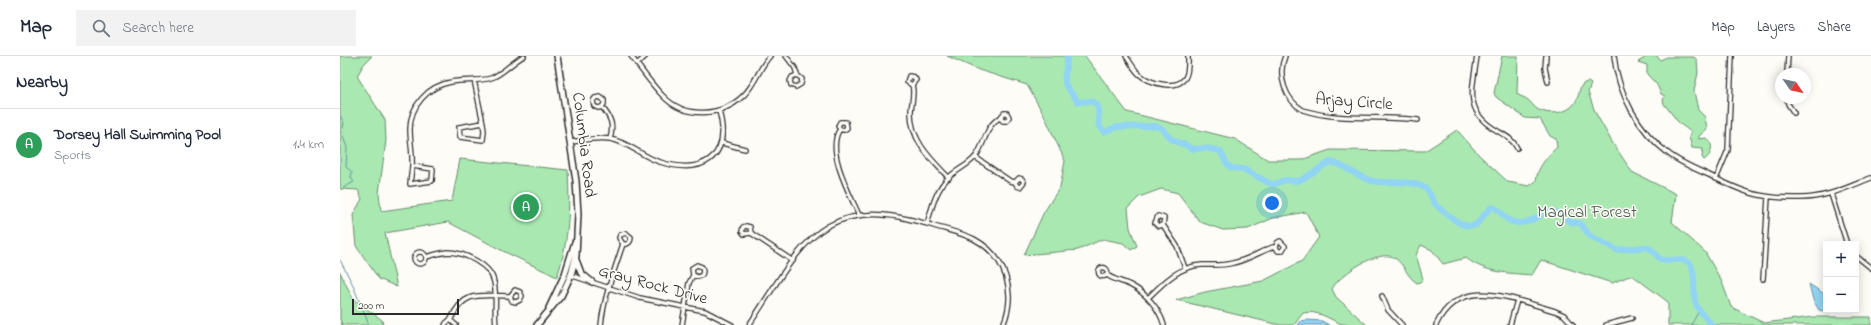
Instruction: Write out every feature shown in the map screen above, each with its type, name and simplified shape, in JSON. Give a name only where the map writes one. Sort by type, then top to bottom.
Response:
[{"type":"street","points":[[412,166],[433,169],[432,181],[410,184],[412,166],[410,128],[413,114],[418,104],[430,91],[440,85],[452,82],[486,80],[495,76],[524,56]]},
{"type":"street","name":"Columbia Road","points":[[536,325],[542,320],[568,275],[576,256],[578,198],[571,142],[557,56]]},
{"type":"street","points":[[631,56],[663,96],[674,105],[697,113],[719,111],[736,102],[748,90],[770,56]]},
{"type":"street","points":[[637,64],[646,56]]},
{"type":"street","points":[[786,56],[795,68],[796,75]]},
{"type":"street","points":[[1126,56],[1135,70],[1145,79],[1157,83],[1172,84],[1181,82],[1186,76],[1188,56]]},
{"type":"street","name":"Arjay Circle","points":[[1285,56],[1282,64],[1282,80],[1289,97],[1295,105],[1303,110],[1360,119],[1390,117],[1418,120]]},
{"type":"street","points":[[1477,56],[1472,96],[1474,108],[1481,120],[1508,138],[1517,148]]},
{"type":"street","points":[[1546,56],[1545,68],[1548,82]]},
{"type":"street","points":[[1614,56],[1617,76],[1626,100],[1648,134],[1663,149],[1680,161],[1716,179],[1745,192],[1768,197],[1801,198],[1831,194],[1871,178]]},
{"type":"street","points":[[1716,179],[1728,150],[1732,56]]},
{"type":"street","points":[[1787,68],[1788,56]]},
{"type":"street","points":[[474,80],[483,123],[484,131],[482,140],[460,137],[459,127],[483,123]]},
{"type":"street","points":[[912,85],[913,92],[911,113],[915,133],[923,150],[948,178]]},
{"type":"street","points":[[1788,104],[1794,113]]},
{"type":"street","points":[[602,107],[612,122],[613,131],[610,139]]},
{"type":"street","points":[[571,142],[589,139],[610,139],[628,145],[654,160],[680,165],[693,165],[704,162],[715,154],[722,143],[723,128],[719,111]]},
{"type":"street","points":[[927,224],[937,194],[948,178],[975,157],[993,122],[1000,118]]},
{"type":"street","points":[[840,129],[836,142],[838,161],[859,214]]},
{"type":"street","points":[[722,143],[745,149]]},
{"type":"street","points":[[975,157],[1010,181],[1015,182]]},
{"type":"street","points":[[1831,194],[1846,241]]},
{"type":"street","points":[[1763,279],[1768,197]]},
{"type":"street","points":[[750,325],[805,245],[821,231],[843,219],[859,214],[887,214],[927,224],[968,237],[986,247],[995,256],[1005,273],[1009,291],[1008,309],[1003,325]]},
{"type":"street","points":[[1163,225],[1177,246],[1186,268]]},
{"type":"street","points":[[750,233],[793,261]]},
{"type":"street","name":"Columbia Road","points":[[568,275],[576,237]]},
{"type":"street","points":[[601,325],[604,302],[623,244]]},
{"type":"street","points":[[1148,298],[1169,278],[1186,268],[1201,265],[1230,264],[1247,260],[1276,247]]},
{"type":"street","points":[[426,257],[448,252],[466,256],[481,265],[492,276],[495,286],[494,296],[496,325]]},
{"type":"street","points":[[576,256],[579,270],[592,282]]},
{"type":"street","points":[[1859,258],[1871,268]]},
{"type":"street","name":"Gray Rock Drive","points":[[568,275],[653,301],[684,306],[708,313],[732,325]]},
{"type":"street","points":[[682,325],[689,282],[693,275]]},
{"type":"street","points":[[1107,275],[1130,285],[1148,298],[1155,306],[1164,325]]},
{"type":"street","points":[[1436,325],[1449,306],[1456,301],[1469,295],[1490,293],[1560,313],[1573,325]]},
{"type":"street","points":[[445,325],[450,320],[455,308],[466,298],[476,296],[510,296]]},
{"type":"street","points":[[1382,296],[1388,310],[1402,325]]},
{"type":"street","points":[[1510,325],[1517,300]]},
{"type":"street","points":[[1606,325],[1632,318]]},
{"type":"street","points":[[450,320],[456,325]]},
{"type":"green space","points":[[340,56],[372,56],[364,64],[357,76],[385,120],[386,140],[379,193],[381,211],[452,201],[460,159],[568,170],[568,224],[564,250],[557,277],[448,222],[385,233],[397,287],[379,279],[356,246],[353,215],[362,199],[358,190],[340,189]]},
{"type":"green space","name":"Magical Forest","points":[[947,56],[1085,56],[1127,112],[1235,139],[1268,160],[1301,160],[1330,150],[1425,151],[1457,130],[1479,155],[1508,182],[1529,186],[1535,182],[1538,172],[1543,164],[1557,147],[1556,139],[1550,136],[1540,119],[1525,118],[1496,97],[1494,93],[1502,56],[1518,56],[1517,94],[1527,99],[1537,109],[1542,111],[1554,113],[1565,111],[1574,104],[1583,84],[1588,82],[1591,84],[1588,92],[1595,112],[1612,142],[1632,172],[1676,194],[1672,222],[1705,252],[1722,282],[1731,307],[1764,323],[1813,317],[1871,317],[1871,325],[1668,325],[1668,302],[1632,275],[1612,283],[1541,260],[1532,275],[1506,273],[1481,267],[1466,258],[1443,264],[1432,250],[1421,245],[1416,255],[1423,279],[1420,282],[1417,283],[1395,258],[1388,256],[1370,259],[1360,264],[1336,283],[1332,289],[1336,297],[1367,325],[1342,324],[1319,314],[1309,312],[1303,313],[1294,325],[1280,325],[1176,300],[1205,292],[1263,281],[1302,261],[1319,237],[1306,212],[1273,218],[1248,229],[1223,230],[1200,222],[1178,193],[1161,189],[1139,197],[1128,208],[1130,228],[1137,246],[1131,250],[1123,243],[1103,239],[1078,250],[1024,255],[1044,212],[1060,187],[1065,161],[1045,117],[1027,85],[979,70]]},
{"type":"green space","points":[[1648,56],[1657,56],[1660,60],[1667,57],[1694,57],[1697,60],[1698,73],[1694,91],[1698,110],[1705,117],[1707,129],[1699,136],[1699,139],[1706,138],[1711,143],[1711,152],[1704,160],[1702,157],[1703,149],[1692,148],[1689,137],[1691,132],[1679,123],[1664,104],[1663,100],[1665,96],[1661,94],[1657,85],[1647,74],[1647,65],[1638,62]]},
{"type":"green space","points":[[340,272],[353,299],[382,320],[383,325],[342,325],[340,319]]},
{"type":"water","points":[[527,199],[536,205],[528,214],[516,206],[517,204],[523,206]]},
{"type":"water","points":[[1809,284],[1823,293],[1823,311],[1819,310],[1813,300]]},
{"type":"water","points":[[1301,321],[1322,321],[1329,325],[1298,325]]},
{"type":"waterway","points":[[1067,56],[1065,75],[1066,86],[1078,102],[1091,101],[1098,106],[1099,126],[1104,132],[1117,127],[1156,126],[1164,130],[1171,139],[1193,149],[1206,148],[1220,151],[1231,168],[1243,169],[1271,184],[1284,180],[1299,181],[1330,162],[1372,181],[1412,183],[1429,191],[1436,205],[1456,221],[1470,226],[1476,225],[1490,208],[1493,207],[1510,221],[1520,223],[1531,221],[1545,213],[1555,212],[1573,223],[1580,223],[1590,236],[1617,250],[1646,247],[1651,249],[1660,259],[1682,260],[1688,262],[1691,265],[1694,275],[1694,298],[1696,306],[1712,325]]},
{"type":"waterway","points":[[340,115],[344,123],[342,133],[347,148],[346,167],[352,172],[351,178],[354,182],[343,188]]},
{"type":"waterway","points":[[340,260],[352,283],[369,325]]},
{"type":"waterway","points":[[1691,325],[1699,311]]},
{"type":"place","name":"Dorsey Hall Swimming Pool","points":[[526,207]]}]
